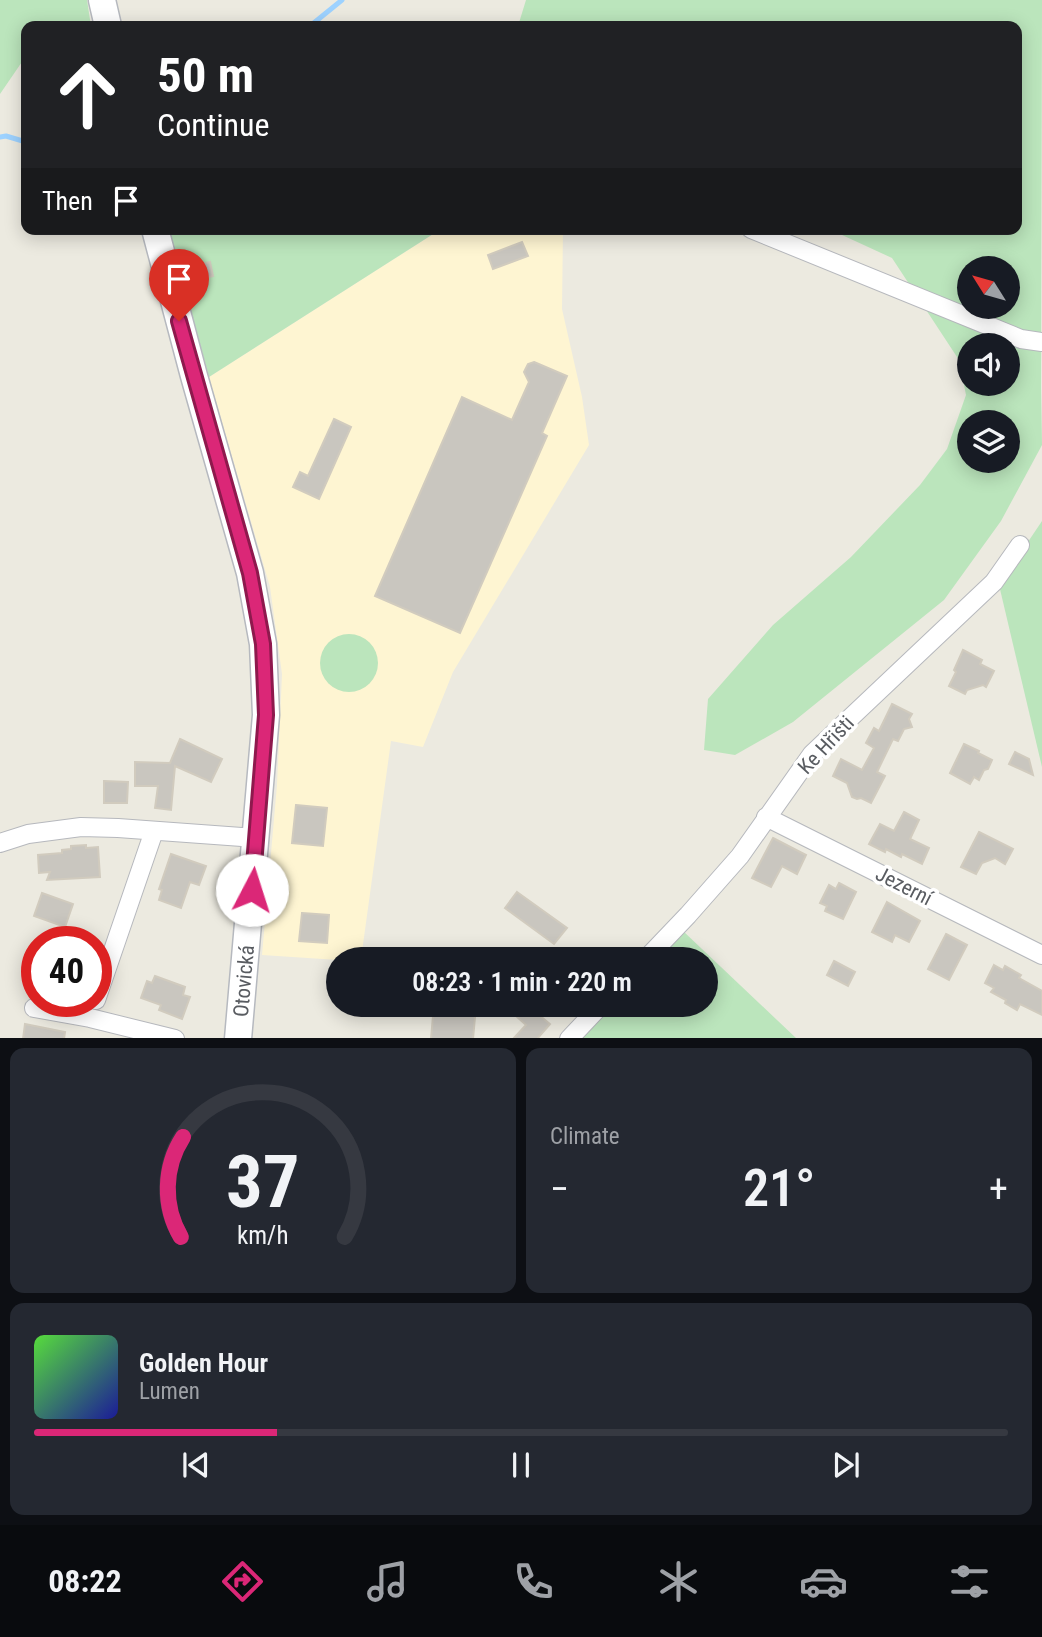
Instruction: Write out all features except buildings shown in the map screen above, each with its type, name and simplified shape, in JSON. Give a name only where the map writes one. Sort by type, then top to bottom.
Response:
[{"type":"street","points":[[102,0],[106,21]]},
{"type":"street","name":"Otovická","points":[[157,235],[250,573],[263,644],[266,715],[264,755],[238,1038]]},
{"type":"street","points":[[766,235],[1021,340],[1042,342]]},
{"type":"street","name":"Ke Hřišti","points":[[657,947],[740,856],[812,754],[994,582],[1020,545]]},
{"type":"street","name":"Jezerní","points":[[766,817],[1042,956]]},
{"type":"street","points":[[0,843],[28,834],[81,827],[256,838]]},
{"type":"street","points":[[112,954],[154,831]]},
{"type":"street","points":[[112,1013],[175,1038]]},
{"type":"street","points":[[569,1038],[589,1017]]},
{"type":"shaded area","points":[[432,235],[563,235],[562,309],[582,397],[589,445],[453,672],[423,747],[391,741],[363,947],[326,947],[326,959],[262,955],[277,785],[282,674],[270,587],[209,377]]},
{"type":"green space","points":[[0,0],[87,0],[90,21],[21,21],[21,63],[0,94]]},
{"type":"green space","points":[[526,0],[1042,0],[1042,445],[1001,521],[944,600],[793,722],[735,755],[704,750],[708,699],[773,625],[851,557],[920,485],[947,449],[957,421],[957,473],[1020,473],[1020,410],[961,410],[966,396],[1020,396],[1020,333],[957,333],[957,357],[892,258],[842,235],[1022,235],[1022,21],[520,21]]},
{"type":"green space","points":[[171,235],[432,235],[209,377]]},
{"type":"green space","points":[[1042,521],[1042,767],[999,585]]},
{"type":"green space","points":[[343,634],[355,634],[370,642],[378,657],[378,669],[370,684],[355,692],[343,692],[328,684],[320,669],[320,657],[328,642]]},
{"type":"green space","points":[[683,931],[700,947],[668,947]]},
{"type":"green space","points":[[718,964],[796,1038],[581,1038],[601,1017],[718,1017]]},
{"type":"waterway","points":[[316,21],[342,0]]},
{"type":"waterway","points":[[0,137],[21,140]]},
{"type":"route","points":[[179,321],[250,573],[263,644],[266,715],[252,890]]}]
